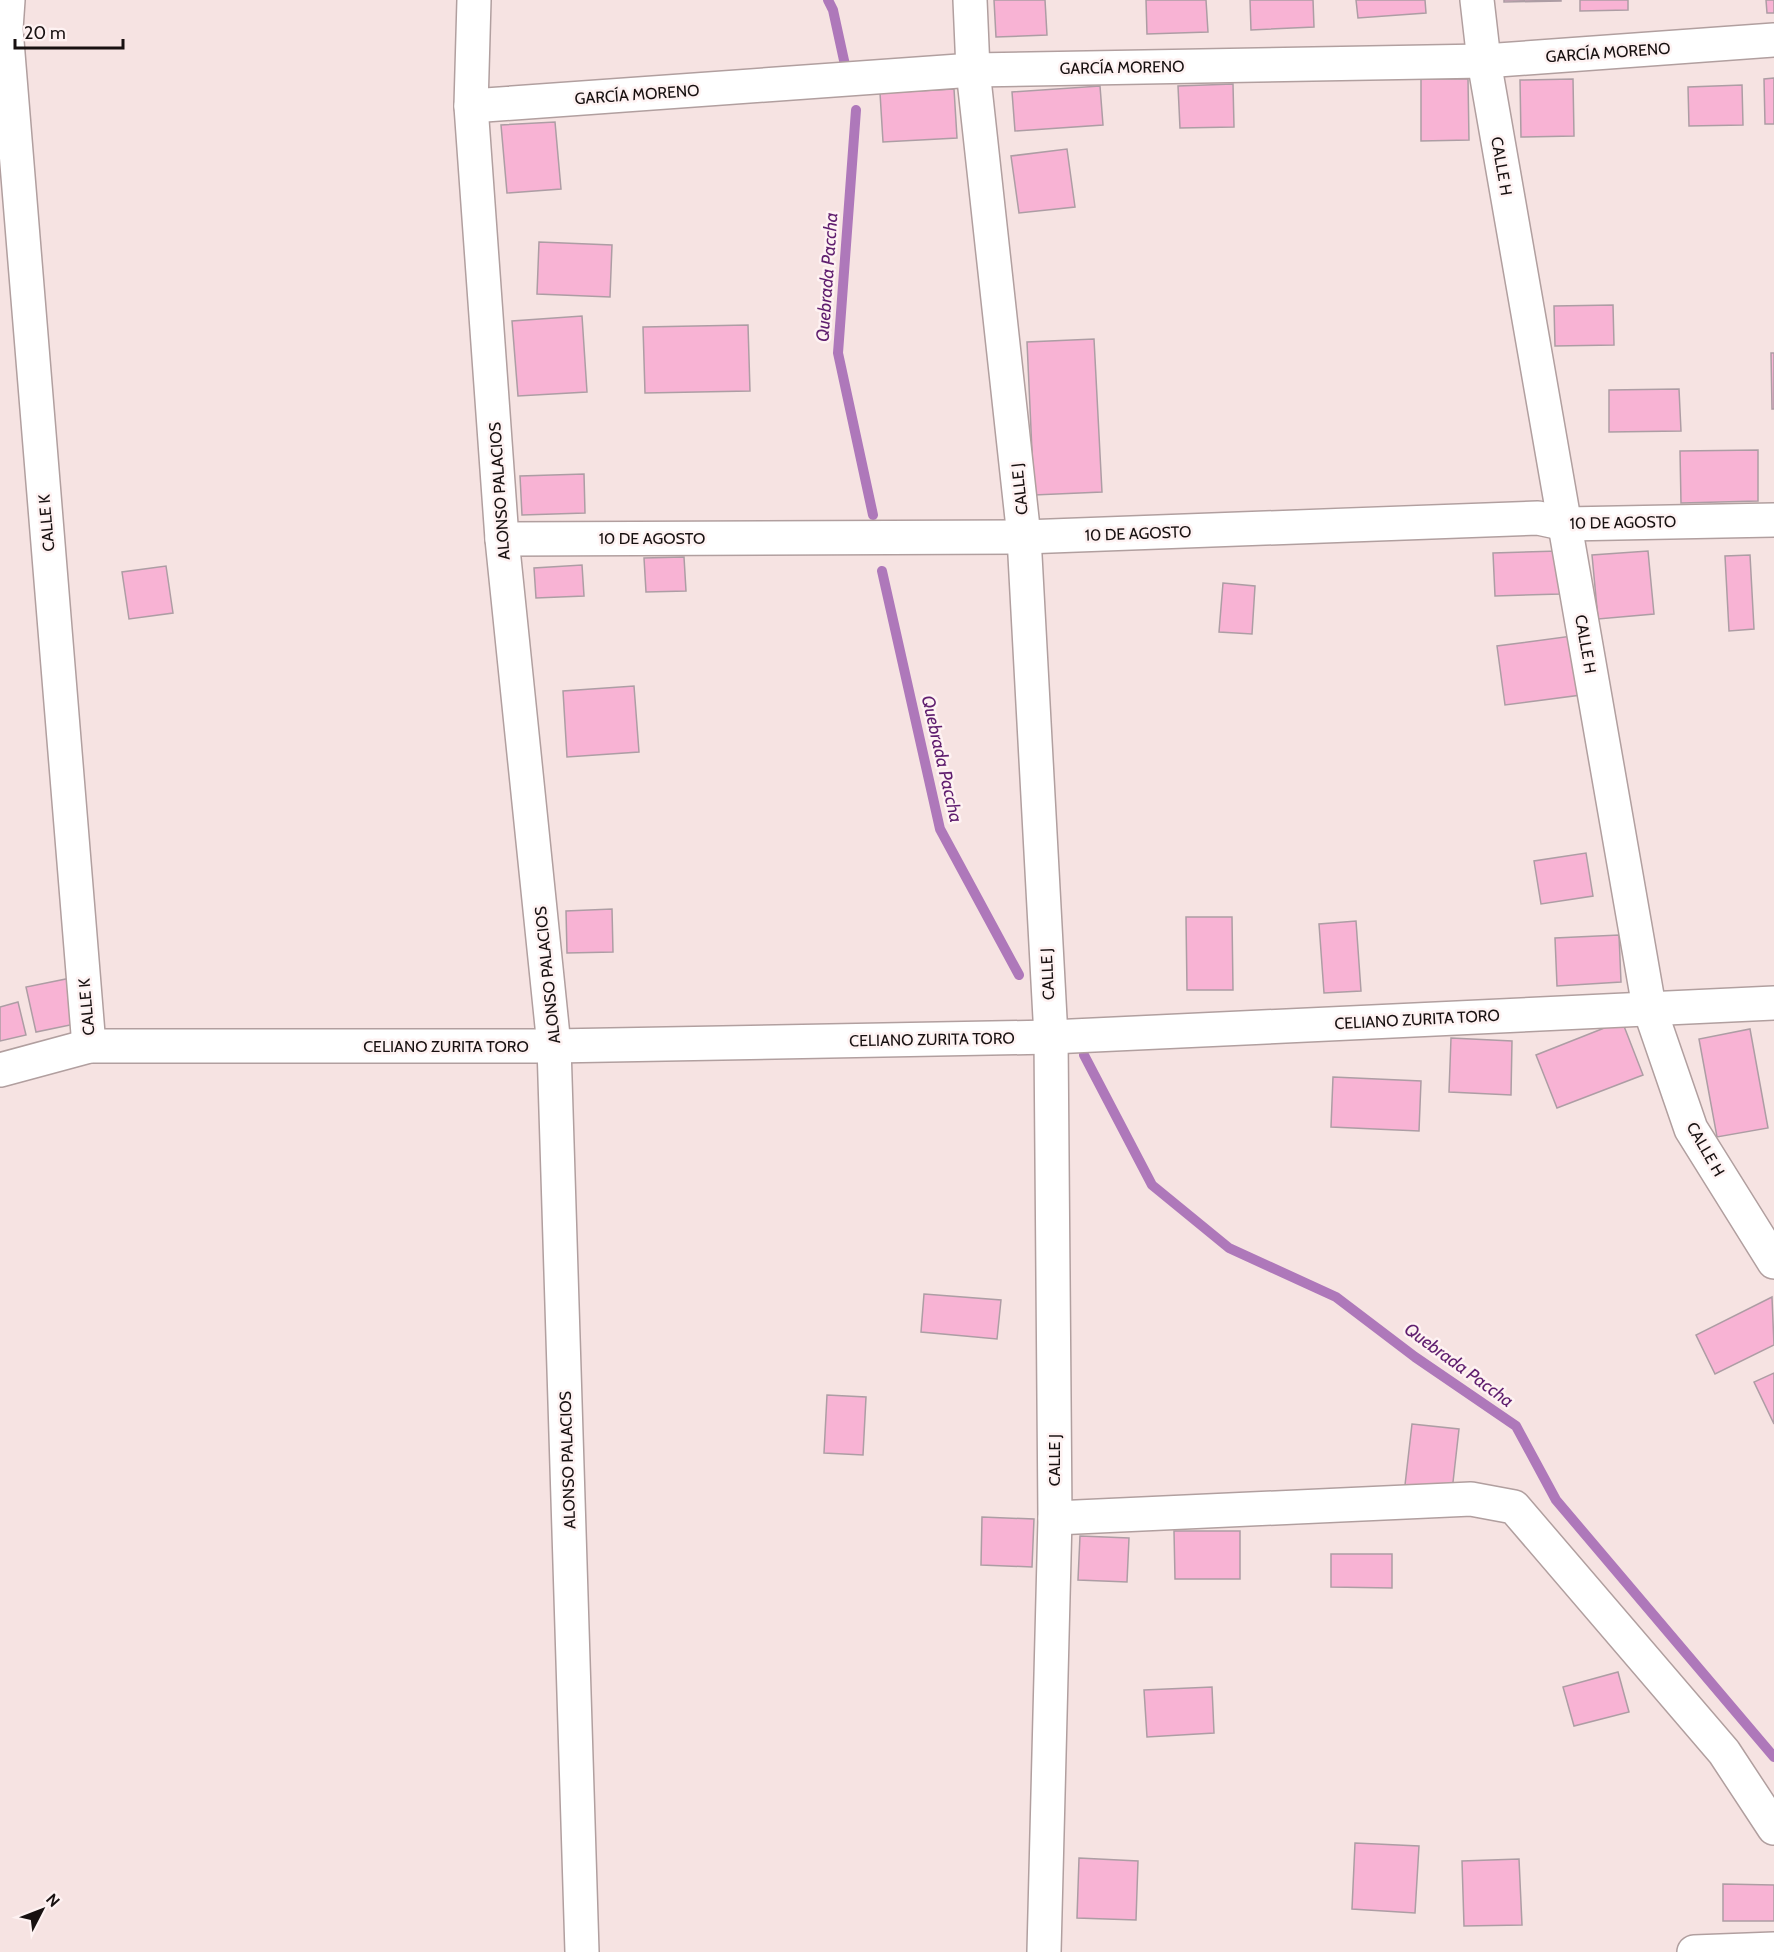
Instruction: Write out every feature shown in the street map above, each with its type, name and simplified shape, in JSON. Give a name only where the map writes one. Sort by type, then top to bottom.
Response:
[{"type":"street","name":"CALLE K","points":[[8,0],[7,41],[89,1046]]},
{"type":"street","name":"ALONSO PALACIOS","points":[[474,0],[471,106],[502,539],[554,1046],[582,1952]]},
{"type":"street","name":"CALLE J","points":[[970,0],[973,70],[1024,537],[1051,1037],[1055,1518],[1044,1952]]},
{"type":"street","name":"CALLE H","points":[[1477,0],[1484,61],[1649,1007],[1692,1129],[1774,1262]]},
{"type":"street","name":"GARCÍA MORENO","points":[[471,106],[973,70],[1484,61],[1774,40]]},
{"type":"street","name":"10 DE AGOSTO","points":[[502,539],[1024,537],[1538,518],[1566,524],[1774,520]]},
{"type":"street","name":"CELIANO ZURITA TORO","points":[[0,1070],[89,1046],[554,1046],[1051,1037],[1649,1007],[1774,1003]]},
{"type":"street","points":[[1055,1518],[1471,1499],[1514,1507],[1724,1752],[1774,1828]]},
{"type":"building","points":[[994,0],[1045,0],[1047,35],[996,37]]},
{"type":"building","points":[[1146,0],[1206,0],[1208,32],[1147,34]]},
{"type":"building","points":[[1250,0],[1313,0],[1314,27],[1251,30]]},
{"type":"building","points":[[1356,0],[1425,0],[1426,13],[1358,18]]},
{"type":"building","points":[[1504,0],[1561,0],[1561,1],[1504,2]]},
{"type":"building","points":[[1580,0],[1628,0],[1628,10],[1580,11]]},
{"type":"building","points":[[1766,0],[1774,0],[1774,13],[1767,13]]},
{"type":"building","points":[[1774,78],[1774,124],[1765,124],[1764,79]]},
{"type":"building","points":[[1421,79],[1468,79],[1469,140],[1421,141]]},
{"type":"building","points":[[1573,79],[1574,136],[1521,137],[1520,80]]},
{"type":"building","points":[[1233,84],[1234,127],[1180,128],[1178,86]]},
{"type":"building","points":[[1742,85],[1743,125],[1689,126],[1688,87]]},
{"type":"building","points":[[1100,86],[1103,125],[1015,131],[1012,92]]},
{"type":"building","points":[[954,89],[957,138],[883,142],[880,93]]},
{"type":"building","points":[[555,122],[561,189],[507,193],[501,125]]},
{"type":"building","points":[[1067,149],[1075,207],[1019,213],[1011,156]]},
{"type":"building","points":[[539,242],[612,245],[610,297],[537,294]]},
{"type":"building","points":[[1613,305],[1614,345],[1555,346],[1554,306]]},
{"type":"building","points":[[582,316],[587,392],[518,396],[512,321]]},
{"type":"building","points":[[748,325],[750,391],[645,393],[643,327]]},
{"type":"building","points":[[1094,339],[1102,492],[1034,495],[1027,342]]},
{"type":"building","points":[[1771,353],[1774,353],[1774,409],[1772,409]]},
{"type":"building","points":[[1679,389],[1681,431],[1609,432],[1609,390]]},
{"type":"building","points":[[1758,450],[1758,501],[1681,503],[1680,451]]},
{"type":"building","points":[[584,474],[585,513],[522,515],[520,476]]},
{"type":"building","points":[[1558,551],[1560,594],[1495,596],[1493,553]]},
{"type":"building","points":[[1648,551],[1654,614],[1598,619],[1592,555]]},
{"type":"building","points":[[1750,555],[1754,629],[1729,631],[1725,556]]},
{"type":"building","points":[[684,557],[686,591],[646,592],[644,558]]},
{"type":"building","points":[[582,565],[584,596],[536,598],[534,568]]},
{"type":"building","points":[[166,566],[173,613],[129,619],[122,572]]},
{"type":"building","points":[[1223,583],[1255,586],[1252,634],[1219,632]]},
{"type":"building","points":[[1572,636],[1581,695],[1505,705],[1497,646]]},
{"type":"building","points":[[634,686],[639,752],[567,757],[563,691]]},
{"type":"building","points":[[1586,853],[1593,896],[1541,904],[1534,861]]},
{"type":"building","points":[[612,909],[613,952],[567,953],[566,911]]},
{"type":"building","points":[[1186,917],[1232,917],[1233,990],[1187,990]]},
{"type":"building","points":[[1356,921],[1361,991],[1324,993],[1319,924]]},
{"type":"building","points":[[1619,935],[1621,982],[1557,986],[1555,938]]},
{"type":"building","points":[[71,978],[80,1023],[36,1032],[26,987]]},
{"type":"building","points":[[18,1002],[26,1035],[0,1041],[0,1007]]},
{"type":"building","points":[[1622,1021],[1643,1075],[1557,1108],[1536,1055]]},
{"type":"building","points":[[1750,1029],[1768,1128],[1717,1137],[1699,1039]]},
{"type":"building","points":[[1451,1038],[1512,1041],[1511,1095],[1449,1092]]},
{"type":"building","points":[[1333,1077],[1421,1081],[1419,1131],[1331,1127]]},
{"type":"building","points":[[924,1294],[1001,1300],[997,1339],[921,1332]]},
{"type":"building","points":[[1772,1297],[1774,1345],[1715,1374],[1696,1335]]},
{"type":"building","points":[[1774,1373],[1774,1424],[1754,1382]]},
{"type":"building","points":[[827,1395],[866,1397],[863,1455],[824,1453]]},
{"type":"building","points":[[1412,1424],[1459,1429],[1452,1491],[1405,1485]]},
{"type":"building","points":[[982,1517],[1034,1519],[1032,1567],[981,1565]]},
{"type":"building","points":[[1174,1531],[1240,1531],[1240,1579],[1175,1579]]},
{"type":"building","points":[[1080,1536],[1129,1538],[1127,1582],[1078,1580]]},
{"type":"building","points":[[1331,1554],[1392,1554],[1392,1588],[1331,1587]]},
{"type":"building","points":[[1618,1672],[1629,1712],[1574,1726],[1563,1687]]},
{"type":"building","points":[[1212,1687],[1214,1733],[1147,1737],[1144,1690]]},
{"type":"building","points":[[1355,1843],[1419,1846],[1415,1913],[1352,1909]]},
{"type":"building","points":[[1079,1858],[1138,1861],[1136,1920],[1077,1918]]},
{"type":"building","points":[[1519,1859],[1522,1925],[1464,1926],[1462,1861]]},
{"type":"building","points":[[1723,1884],[1774,1885],[1774,1921],[1723,1921]]},
{"type":"waterway","name":"Quebrada Paccha","points":[[828,0],[833,10],[845,65]]},
{"type":"waterway","name":"Quebrada Paccha","points":[[856,110],[838,353],[873,515]]},
{"type":"waterway","name":"Quebrada Paccha","points":[[882,571],[940,829],[1019,975]]},
{"type":"waterway","name":"Quebrada Paccha","points":[[1084,1055],[1152,1185],[1229,1248],[1336,1297],[1415,1357],[1516,1426],[1556,1500],[1774,1757]]}]
